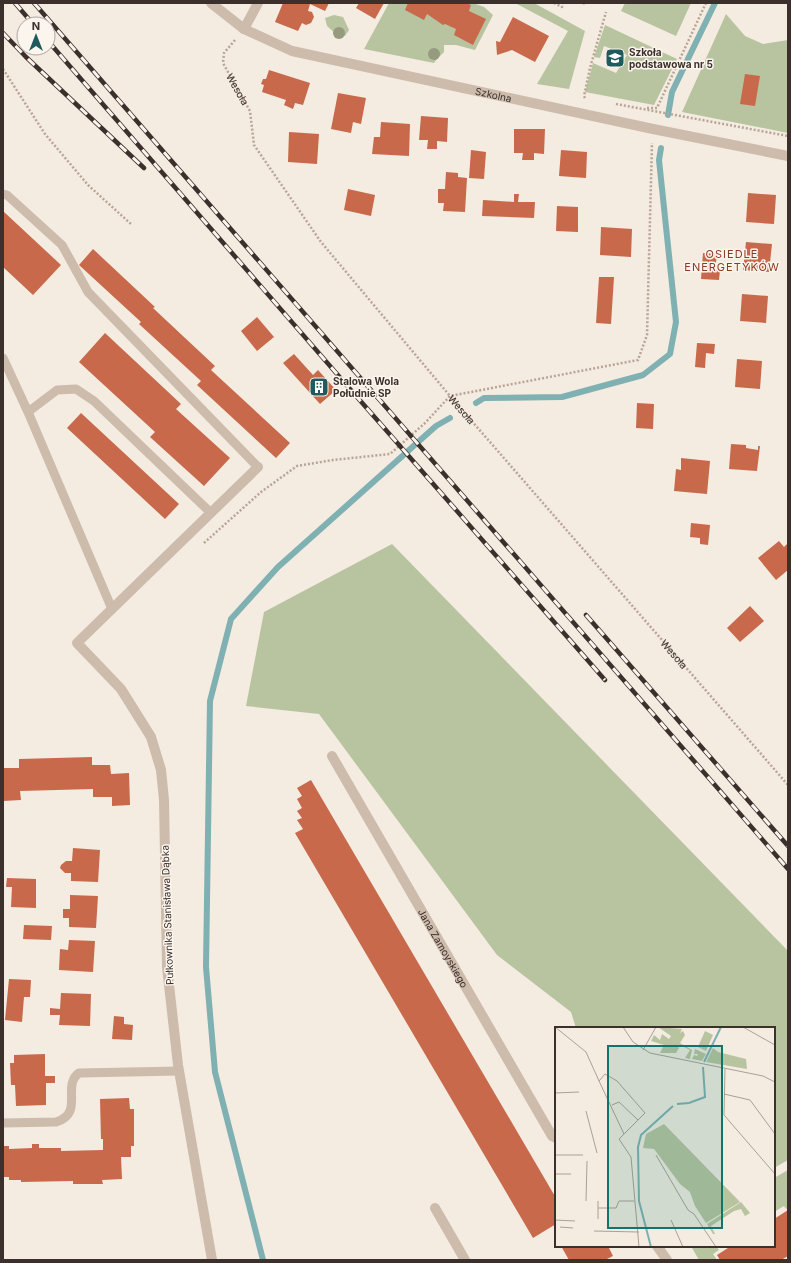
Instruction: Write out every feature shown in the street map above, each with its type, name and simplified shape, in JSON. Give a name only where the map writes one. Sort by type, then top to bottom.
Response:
[{"type":"street","name":"Szkolna","points":[[211,3],[244,29],[292,52],[652,129],[788,156]]},
{"type":"street","points":[[244,29],[258,3]]},
{"type":"street","points":[[112,609],[258,467]]},
{"type":"street","name":"Pułkownika Stanisława Dąbka","points":[[112,609],[77,643],[121,689],[152,737],[161,770],[164,800],[167,967],[179,1071],[212,1260]]},
{"type":"street","name":"Jana Zamoyskiego","points":[[332,756],[552,1136],[555,1138]]},
{"type":"street","points":[[435,1208],[465,1260]]},
{"type":"street","points":[[658,1247],[667,1260]]},
{"type":"lane","points":[[3,194],[7,195],[62,245],[88,292],[258,467]]},
{"type":"lane","points":[[3,358],[28,412],[112,609]]},
{"type":"lane","points":[[28,412],[57,390],[76,389],[94,401],[211,513]]},
{"type":"lane","points":[[3,1122],[56,1122],[64,1120],[71,1109],[72,1081],[74,1076],[79,1073],[179,1071]]},
{"type":"path","points":[[554,3],[562,7],[564,3]]},
{"type":"path","points":[[641,108],[657,108],[706,3]]},
{"type":"path","points":[[586,99],[584,96],[588,75],[606,12]]},
{"type":"path","name":"Wesoła","points":[[244,29],[224,53],[223,63],[250,111],[254,145],[320,242],[450,396],[788,785]]},
{"type":"path","points":[[3,69],[45,134],[88,185],[131,224]]},
{"type":"path","points":[[610,103],[660,111],[788,136]]},
{"type":"path","points":[[636,125],[641,108]]},
{"type":"path","points":[[200,547],[261,492],[297,466],[333,460],[390,454],[425,423],[450,396],[638,360],[647,335],[652,129]]},
{"type":"green space","points":[[389,3],[473,3],[484,7],[493,15],[475,50],[456,45],[444,45],[444,52],[434,63],[364,49]]},
{"type":"green space","points":[[515,3],[534,3],[585,31],[569,89],[537,84],[568,31]]},
{"type":"green space","points":[[625,3],[691,3],[676,36],[621,11]]},
{"type":"green space","points":[[726,14],[745,36],[763,44],[788,40],[788,133],[682,112]]},
{"type":"green space","points":[[334,15],[343,17],[349,30],[345,36],[336,34],[327,26],[325,18]]},
{"type":"green space","points":[[605,25],[677,59],[654,105],[585,92],[593,63],[616,73],[627,55],[604,46],[600,58],[594,57]]},
{"type":"green space","points":[[392,544],[788,951],[788,1160],[775,1167],[775,1027],[576,1027],[571,1012],[497,955],[319,714],[246,706],[264,612]]},
{"type":"green space","points":[[788,1170],[788,1208],[786,1209],[784,1206],[775,1211],[775,1177]]},
{"type":"green space","points":[[692,1247],[717,1247],[719,1250],[713,1254],[717,1260],[699,1260]]},
{"type":"building","points":[[283,3],[329,3],[325,11],[310,4],[308,11],[312,12],[314,17],[311,23],[306,25],[302,23],[298,31],[275,22]]},
{"type":"building","points":[[359,3],[384,3],[375,19],[356,8]]},
{"type":"building","points":[[408,3],[466,3],[471,5],[469,11],[486,19],[473,45],[454,35],[456,29],[445,24],[443,25],[427,14],[424,20],[405,10]]},
{"type":"building","points":[[513,17],[549,36],[535,62],[512,50],[497,55],[496,41],[500,42]]},
{"type":"building","points":[[269,70],[310,83],[303,105],[295,103],[293,109],[284,105],[286,100],[262,92],[264,85],[261,84],[263,79],[266,79]]},
{"type":"building","points":[[745,74],[760,76],[755,106],[740,104]]},
{"type":"building","points":[[338,93],[366,98],[361,124],[353,122],[351,133],[331,129]]},
{"type":"building","points":[[421,116],[448,118],[447,142],[437,141],[437,149],[427,149],[428,140],[419,140]]},
{"type":"building","points":[[381,122],[410,124],[409,156],[372,154],[374,137],[380,137]]},
{"type":"building","points":[[514,129],[545,129],[544,154],[534,153],[534,160],[522,160],[523,153],[514,153]]},
{"type":"building","points":[[289,132],[319,134],[317,164],[288,162]]},
{"type":"building","points":[[471,150],[486,152],[484,179],[469,178]]},
{"type":"building","points":[[561,150],[587,152],[586,178],[559,176]]},
{"type":"building","points":[[446,172],[458,173],[458,177],[467,178],[465,212],[443,211],[444,203],[438,203],[438,189],[445,189]]},
{"type":"building","points":[[348,189],[375,195],[371,216],[344,210]]},
{"type":"building","points":[[748,193],[776,195],[774,224],[746,222]]},
{"type":"building","points":[[514,194],[519,194],[518,202],[535,202],[534,218],[482,216],[483,200],[514,202]]},
{"type":"building","points":[[557,206],[578,207],[578,232],[556,231]]},
{"type":"building","points":[[3,211],[61,265],[33,295],[3,267]]},
{"type":"building","points":[[601,227],[632,229],[631,257],[600,255]]},
{"type":"building","points":[[746,242],[772,244],[769,272],[743,270]]},
{"type":"building","points":[[93,249],[215,366],[211,370],[290,443],[276,458],[197,385],[201,381],[139,324],[141,322],[79,265]]},
{"type":"building","points":[[703,253],[717,254],[715,270],[720,270],[719,280],[701,279]]},
{"type":"building","points":[[599,277],[614,277],[611,324],[596,323]]},
{"type":"building","points":[[742,294],[768,296],[766,323],[740,321]]},
{"type":"building","points":[[257,317],[274,337],[257,351],[241,331]]},
{"type":"building","points":[[105,333],[181,404],[176,409],[230,458],[204,486],[150,437],[155,432],[79,362]]},
{"type":"building","points":[[697,343],[715,344],[714,354],[706,353],[705,368],[695,367]]},
{"type":"building","points":[[294,354],[313,375],[318,370],[336,390],[320,404],[283,363]]},
{"type":"building","points":[[737,359],[762,361],[760,389],[735,387]]},
{"type":"building","points":[[637,403],[654,404],[653,429],[636,428]]},
{"type":"building","points":[[81,413],[179,504],[165,519],[67,428]]},
{"type":"building","points":[[731,444],[746,445],[746,448],[758,450],[758,446],[760,446],[757,471],[729,469]]},
{"type":"building","points":[[681,458],[710,461],[707,494],[674,491],[676,469],[681,470]]},
{"type":"building","points":[[691,523],[710,525],[708,545],[700,544],[700,538],[690,537]]},
{"type":"building","points":[[779,541],[784,547],[788,543],[788,570],[776,580],[758,558]]},
{"type":"building","points":[[750,606],[764,621],[740,642],[727,628]]},
{"type":"building","points":[[92,757],[92,765],[110,765],[111,774],[129,773],[130,805],[112,806],[112,797],[93,797],[93,789],[20,791],[21,800],[3,801],[3,768],[19,768],[19,759]]},
{"type":"building","points":[[311,780],[555,1196],[555,1225],[533,1238],[295,833],[303,829],[297,820],[302,818],[297,811],[302,808],[297,799],[302,796],[297,788]]},
{"type":"building","points":[[73,848],[100,850],[98,882],[71,881],[71,873],[65,873],[60,868],[66,861],[72,861]]},
{"type":"building","points":[[7,878],[36,879],[36,908],[11,907],[12,887],[6,887]]},
{"type":"building","points":[[70,895],[98,896],[96,928],[69,927],[69,918],[63,918],[63,909],[70,909]]},
{"type":"building","points":[[24,925],[52,926],[51,940],[23,939]]},
{"type":"building","points":[[69,940],[95,941],[93,972],[59,970],[60,949],[68,950]]},
{"type":"building","points":[[9,979],[31,980],[30,997],[24,997],[22,1022],[5,1020]]},
{"type":"building","points":[[61,993],[91,994],[90,1026],[59,1025],[60,1015],[50,1015],[50,1008],[60,1009]]},
{"type":"building","points":[[114,1016],[124,1017],[124,1024],[133,1025],[132,1040],[112,1039]]},
{"type":"building","points":[[45,1054],[45,1076],[55,1076],[55,1083],[46,1083],[46,1105],[16,1106],[15,1085],[11,1085],[10,1063],[14,1063],[14,1055]]},
{"type":"building","points":[[129,1098],[130,1109],[134,1109],[134,1146],[131,1146],[131,1157],[121,1157],[122,1179],[102,1180],[103,1184],[73,1184],[73,1181],[21,1182],[21,1180],[9,1180],[9,1177],[3,1177],[3,1146],[9,1146],[9,1149],[32,1148],[32,1144],[39,1144],[39,1148],[61,1148],[61,1151],[103,1150],[103,1139],[101,1139],[100,1099]]},
{"type":"building","points":[[788,1210],[788,1256],[781,1260],[720,1260],[717,1255],[729,1247],[775,1247],[775,1218]]},
{"type":"building","points":[[562,1247],[608,1247],[613,1256],[605,1260],[569,1260]]},
{"type":"waterway","points":[[668,115],[672,92],[715,3]]},
{"type":"waterway","points":[[476,403],[484,398],[562,397],[643,375],[670,354],[676,322],[659,160],[661,148]]},
{"type":"waterway","points":[[263,1260],[215,1072],[206,967],[210,701],[231,619],[278,567],[436,426],[450,418]]},
{"type":"railway","points":[[15,3],[26,16]]},
{"type":"railway","points":[[34,3],[788,869]]},
{"type":"railway","points":[[3,33],[26,57],[144,168]]},
{"type":"railway","points":[[56,50],[605,680]]},
{"type":"railway","points":[[586,615],[788,846]]},
{"type":"place","name":"Szkoła podstawowa nr 5","points":[[615,58]]},
{"type":"place","name":"Stalowa Wola Południe SP","points":[[319,387]]},
{"type":"district","name":"OSIEDLE ENERGETYKÓW","points":[[732,260]]}]
